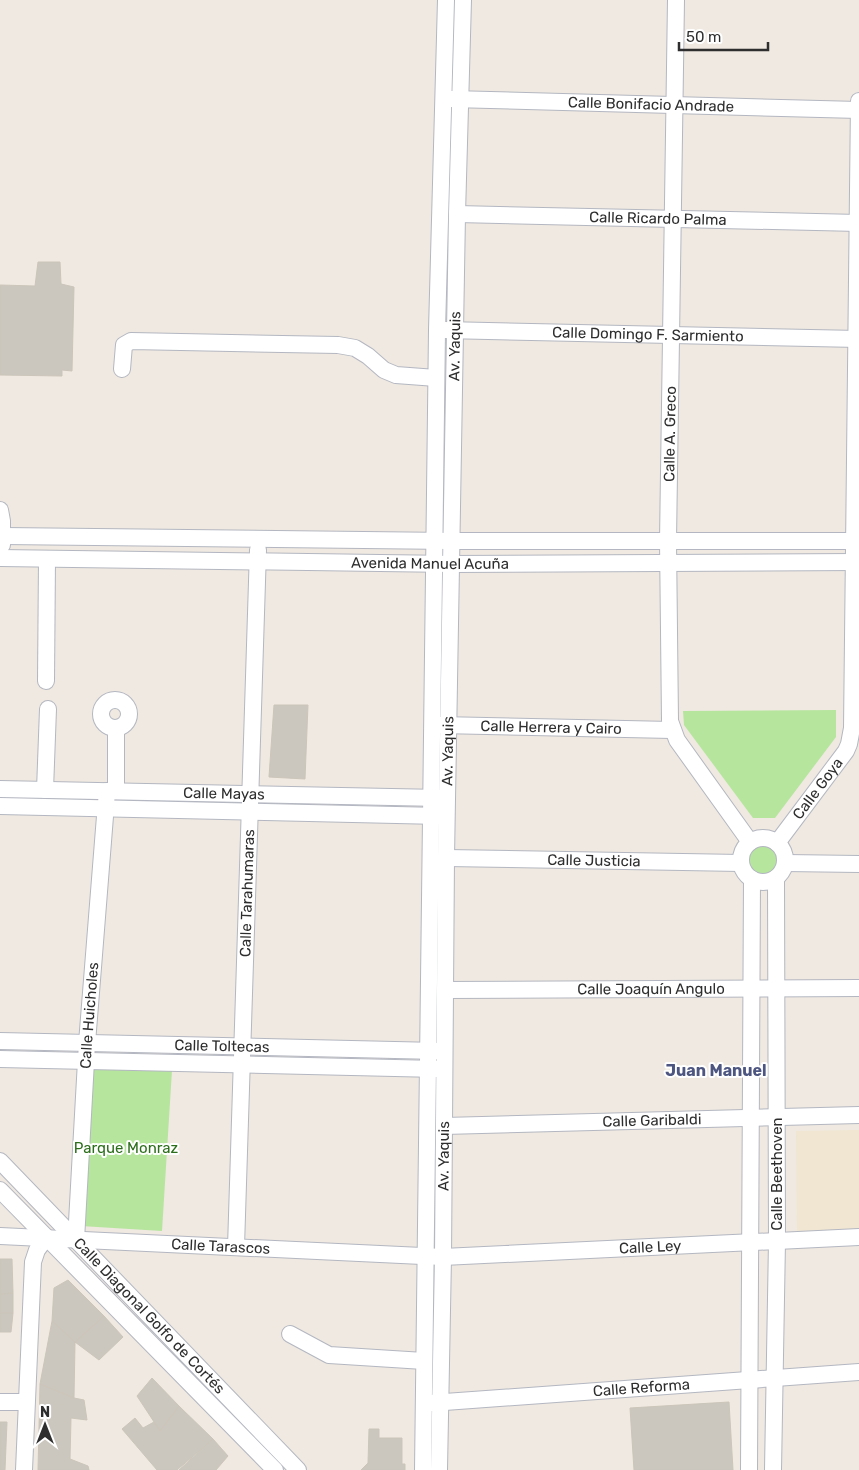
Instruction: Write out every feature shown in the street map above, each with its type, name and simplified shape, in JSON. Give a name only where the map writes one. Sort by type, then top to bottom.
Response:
[{"type":"street","name":"Av. Yaquis","points":[[438,1470],[432,1403],[424,1361],[436,378],[446,0]]},
{"type":"street","name":"Av. Yaquis","points":[[423,1470],[432,1403],[443,1256],[451,541],[463,0]]},
{"type":"street","name":"Calle A. Greco","points":[[676,0],[668,541],[669,709],[672,730],[750,842]]},
{"type":"street","name":"Calle Bonifacio Andrade","points":[[444,99],[859,110]]},
{"type":"street","name":"Calle Goya","points":[[777,843],[855,737],[853,714],[856,562],[859,101]]},
{"type":"street","name":"Calle Ricardo Palma","points":[[457,214],[858,223]]},
{"type":"street","name":"Calle Domingo F. Sarmiento","points":[[437,330],[857,339]]},
{"type":"street","points":[[122,369],[124,345],[131,341],[338,345],[355,348],[384,370],[396,375],[436,378]]},
{"type":"street","points":[[0,510],[3,536],[0,552]]},
{"type":"street","name":"Avenida Manuel Acuña","points":[[3,536],[451,541],[856,541]]},
{"type":"street","name":"Calle Tarahumaras","points":[[236,1247],[258,538]]},
{"type":"street","name":"Avenida Manuel Acuña","points":[[0,558],[452,564],[856,562]]},
{"type":"street","points":[[46,681],[47,559]]},
{"type":"street","points":[[44,790],[48,710]]},
{"type":"street","name":"Calle Herrera y Cairo","points":[[432,725],[672,730]]},
{"type":"street","name":"Calle Huicholes","points":[[76,1240],[87,1043],[105,808],[111,791],[116,728]]},
{"type":"street","name":"Calle Mayas","points":[[0,789],[448,798]]},
{"type":"street","name":"Calle Mayas","points":[[0,806],[448,816]]},
{"type":"street","points":[[764,838],[777,843],[783,850],[785,864],[776,878],[766,882],[752,879],[745,873],[741,864],[743,851],[750,842],[764,838]]},
{"type":"street","name":"Calle Justicia","points":[[446,858],[741,864]]},
{"type":"street","points":[[785,864],[859,864]]},
{"type":"street","name":"Calle Beethoven","points":[[774,1470],[777,1241],[776,878]]},
{"type":"street","name":"Calle Beethoven","points":[[749,1470],[752,879]]},
{"type":"street","name":"Calle Joaquín Angulo","points":[[445,990],[859,988]]},
{"type":"street","name":"Calle Toltecas","points":[[0,1041],[445,1051]]},
{"type":"street","name":"Calle Toltecas","points":[[0,1059],[444,1069]]},
{"type":"street","name":"Calle Garibaldi","points":[[444,1126],[859,1115]]},
{"type":"street","name":"Calle Diagonal Golfo de Cortés","points":[[0,1162],[298,1470]]},
{"type":"street","name":"Calle Diagonal Golfo de Cortés","points":[[0,1190],[275,1470]]},
{"type":"street","name":"Calle Tarascos","points":[[0,1236],[443,1256]]},
{"type":"street","name":"Calle Ley","points":[[443,1256],[859,1237]]},
{"type":"street","points":[[24,1470],[33,1262],[37,1250],[46,1238]]},
{"type":"street","points":[[290,1334],[329,1355],[424,1361]]},
{"type":"street","name":"Calle Reforma","points":[[432,1403],[859,1372]]},
{"type":"street","points":[[0,1402],[26,1402]]},
{"type":"shaded area","points":[[859,1130],[859,1229],[797,1231],[796,1131]]},
{"type":"green space","points":[[836,710],[836,737],[775,818],[753,818],[684,725],[683,711]]},
{"type":"green space","points":[[763,844],[769,845],[774,849],[778,854],[778,866],[774,871],[769,875],[763,876],[757,875],[752,871],[748,866],[747,860],[748,854],[752,849],[757,845]]},
{"type":"green space","name":"Parque Monraz","points":[[91,1065],[172,1070],[162,1231],[81,1226]]},
{"type":"building","points":[[38,262],[60,262],[61,284],[74,287],[72,371],[62,370],[62,376],[0,375],[0,285],[35,286]]},
{"type":"building","points":[[274,705],[308,705],[305,779],[269,777]]},
{"type":"building","points":[[0,1259],[12,1259],[13,1293],[0,1294]]},
{"type":"building","points":[[68,1280],[104,1316],[75,1342],[52,1321],[54,1288]]},
{"type":"building","points":[[13,1293],[13,1313],[0,1313],[0,1294]]},
{"type":"building","points":[[0,1313],[13,1313],[11,1332],[0,1332]]},
{"type":"building","points":[[104,1316],[123,1337],[99,1360],[75,1342]]},
{"type":"building","points":[[52,1321],[75,1342],[74,1398],[40,1384]]},
{"type":"building","points":[[152,1378],[179,1406],[160,1431],[137,1396]]},
{"type":"building","points":[[40,1384],[74,1398],[84,1400],[87,1420],[71,1418],[70,1459],[88,1466],[89,1470],[38,1470]]},
{"type":"building","points":[[729,1402],[733,1470],[634,1470],[630,1408]]},
{"type":"building","points":[[179,1406],[213,1439],[177,1470],[157,1470],[122,1429],[135,1418],[143,1428],[154,1422],[160,1431]]},
{"type":"building","points":[[0,1422],[7,1422],[5,1470],[0,1470]]},
{"type":"building","points":[[369,1429],[379,1429],[379,1438],[402,1438],[402,1464],[405,1464],[405,1470],[361,1470],[368,1463]]},
{"type":"building","points":[[213,1439],[228,1456],[216,1470],[179,1470]]},
{"type":"district","name":"Juan Manuel","points":[[716,1070]]}]
